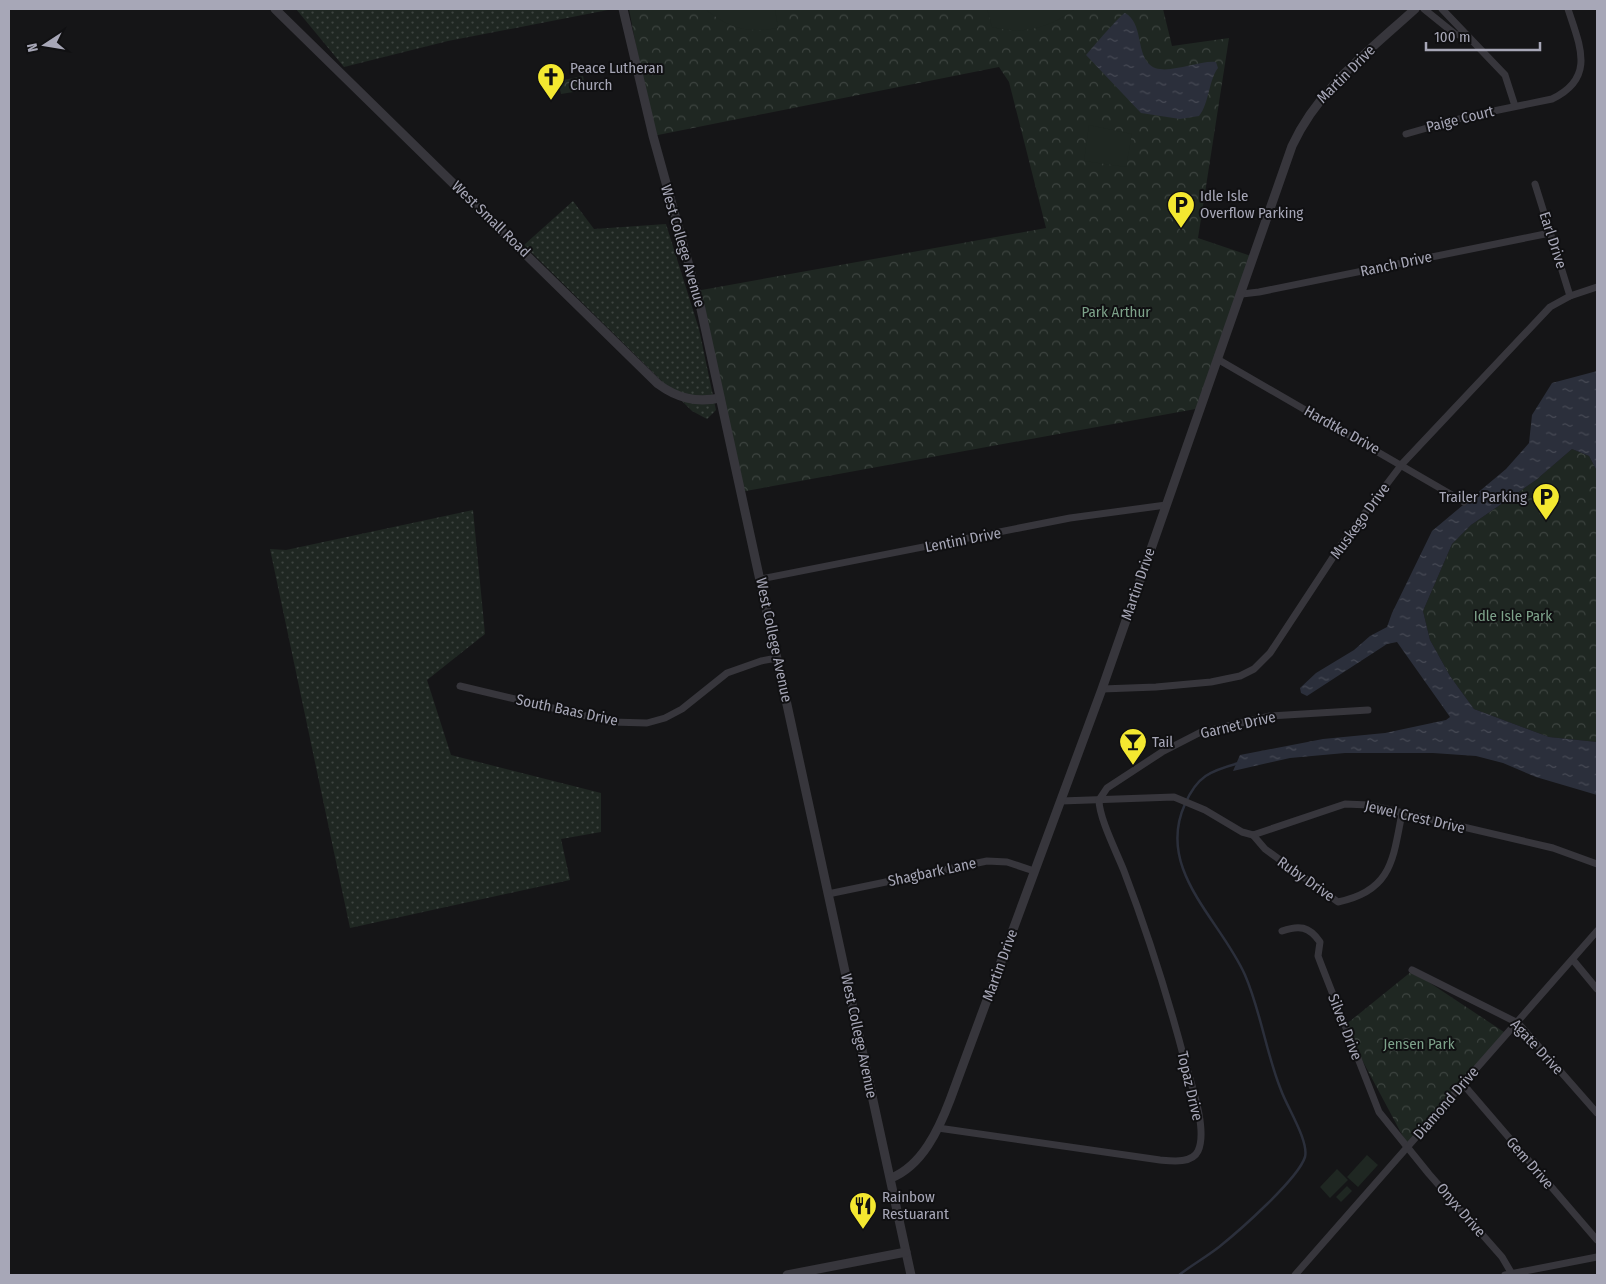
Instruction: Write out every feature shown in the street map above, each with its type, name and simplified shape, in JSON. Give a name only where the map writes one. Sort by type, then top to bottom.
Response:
[{"type":"street","name":"West Small Road","points":[[275,9],[658,384],[668,392],[686,399],[700,401],[720,398]]},
{"type":"street","name":"West College Avenue","points":[[623,9],[655,145],[701,309],[911,1275]]},
{"type":"street","name":"Martin Drive","points":[[891,1178],[899,1175],[913,1163],[938,1128],[1102,688],[1219,360],[1292,146],[1309,113],[1340,78],[1415,9]]},
{"type":"street","points":[[1424,9],[1455,34],[1469,38]]},
{"type":"street","points":[[1442,9],[1505,75],[1511,88],[1514,106]]},
{"type":"street","name":"Paige Court","points":[[1406,134],[1514,106],[1552,99],[1564,94],[1575,83],[1581,72],[1582,57],[1568,9]]},
{"type":"street","name":"Earl Drive","points":[[1535,184],[1570,296]]},
{"type":"street","name":"Ranch Drive","points":[[1242,294],[1550,234]]},
{"type":"street","name":"Muskego Drive","points":[[1102,688],[1156,687],[1211,682],[1240,676],[1254,668],[1270,653],[1353,528],[1402,464],[1550,307],[1570,296],[1597,287]]},
{"type":"street","name":"Hardtke Drive","points":[[1219,360],[1402,464],[1464,502]]},
{"type":"street","name":"Lentini Drive","points":[[761,579],[1070,518],[1166,505]]},
{"type":"street","name":"South Baas Drive","points":[[460,686],[612,722],[647,723],[664,718],[682,709],[727,673],[761,661],[777,658]]},
{"type":"street","name":"Garnet Drive","points":[[1099,800],[1102,793],[1114,784],[1162,752],[1199,733],[1270,716],[1368,710]]},
{"type":"street","points":[[1061,800],[1174,797],[1191,804],[1230,826],[1253,835]]},
{"type":"street","name":"Topaz Drive","points":[[938,1128],[1160,1160],[1184,1160],[1198,1151],[1200,1128],[1197,1106],[1162,976],[1099,800]]},
{"type":"street","name":"Jewel Crest Drive","points":[[1253,835],[1345,804],[1369,805],[1571,853],[1597,864]]},
{"type":"street","name":"Ruby Drive","points":[[1253,835],[1265,849],[1338,902],[1372,888],[1388,872],[1402,813]]},
{"type":"street","name":"Shagbark Lane","points":[[828,894],[987,861],[1007,862],[1034,871]]},
{"type":"street","name":"Silver Drive","points":[[1282,931],[1299,926],[1308,929],[1320,942],[1318,956],[1320,964],[1368,1089],[1379,1112],[1392,1130],[1408,1146]]},
{"type":"street","name":"Diamond Drive","points":[[1295,1275],[1463,1084],[1484,1057],[1518,1023],[1597,931]]},
{"type":"street","points":[[1573,960],[1597,989]]},
{"type":"street","name":"Agate Drive","points":[[1412,970],[1494,1009],[1518,1023],[1597,1113]]},
{"type":"street","name":"Gem Drive","points":[[1463,1084],[1597,1240]]},
{"type":"street","name":"Onyx Drive","points":[[1408,1146],[1429,1174],[1502,1257],[1508,1275]]},
{"type":"street","points":[[787,1275],[906,1252]]},
{"type":"street","points":[[1508,1275],[1597,1257]]},
{"type":"green space","points":[[296,9],[608,10],[448,41],[344,67]]},
{"type":"green space","name":"Park Arthur","points":[[629,9],[1163,9],[1172,46],[1229,38],[1198,238],[1254,257],[1201,408],[740,492],[696,291],[1046,228],[1009,82],[999,67],[653,136]]},
{"type":"green space","points":[[705,9],[775,9],[778,28],[757,30],[739,28],[722,21]]},
{"type":"green space","points":[[987,9],[1075,9],[1046,25],[1025,30],[1015,30],[992,27]]},
{"type":"green space","points":[[583,76],[586,90],[561,94],[558,81]]},
{"type":"green space","points":[[1089,125],[1132,134],[1126,167],[1084,161]]},
{"type":"green space","points":[[573,201],[594,229],[666,224],[699,329],[716,410],[707,419],[692,411],[524,245]]},
{"type":"green space","name":"Idle Isle Park","points":[[1572,449],[1589,456],[1597,471],[1597,742],[1549,737],[1474,709],[1450,676],[1430,640],[1423,611],[1452,544],[1471,525],[1536,480]]},
{"type":"green space","points":[[473,510],[485,634],[427,680],[451,755],[601,793],[601,832],[561,839],[570,880],[350,928],[270,549],[286,550]]},
{"type":"green space","name":"Jensen Park","points":[[1412,971],[1507,1034],[1408,1146],[1344,1026]]},
{"type":"green space","points":[[1367,1155],[1378,1165],[1358,1187],[1347,1177]]},
{"type":"green space","points":[[1337,1169],[1348,1180],[1330,1198],[1320,1187]]},
{"type":"green space","points":[[1347,1186],[1352,1191],[1341,1202],[1336,1197]]},
{"type":"water","points":[[1125,13],[1135,23],[1145,58],[1155,68],[1171,69],[1199,63],[1216,62],[1218,68],[1205,105],[1199,116],[1180,119],[1141,113],[1086,55]]},
{"type":"water","points":[[1597,371],[1597,471],[1589,456],[1572,449],[1536,480],[1471,525],[1452,544],[1423,611],[1430,640],[1450,676],[1474,709],[1549,737],[1597,742],[1597,795],[1536,777],[1503,763],[1476,756],[1433,753],[1345,753],[1290,758],[1233,771],[1240,755],[1323,739],[1385,733],[1446,720],[1450,717],[1397,642],[1387,644],[1307,696],[1301,693],[1300,688],[1316,673],[1354,650],[1370,636],[1387,627],[1432,531],[1506,469],[1529,443],[1532,415],[1552,383]]},
{"type":"waterway","points":[[1179,1275],[1219,1247],[1253,1217],[1280,1191],[1300,1167],[1305,1157],[1304,1142],[1271,1062],[1251,989],[1234,955],[1195,894],[1184,873],[1178,851],[1178,828],[1185,804],[1194,787],[1212,772],[1239,763]]},
{"type":"place","name":"Peace Lutheran Church","points":[[551,101]]},
{"type":"place","name":"Idle Isle Overflow Parking","points":[[1181,229]]},
{"type":"place","name":"Trailer Parking","points":[[1546,521]]},
{"type":"place","name":"Tail","points":[[1133,766]]},
{"type":"place","name":"Rainbow Restuarant","points":[[863,1230]]}]
